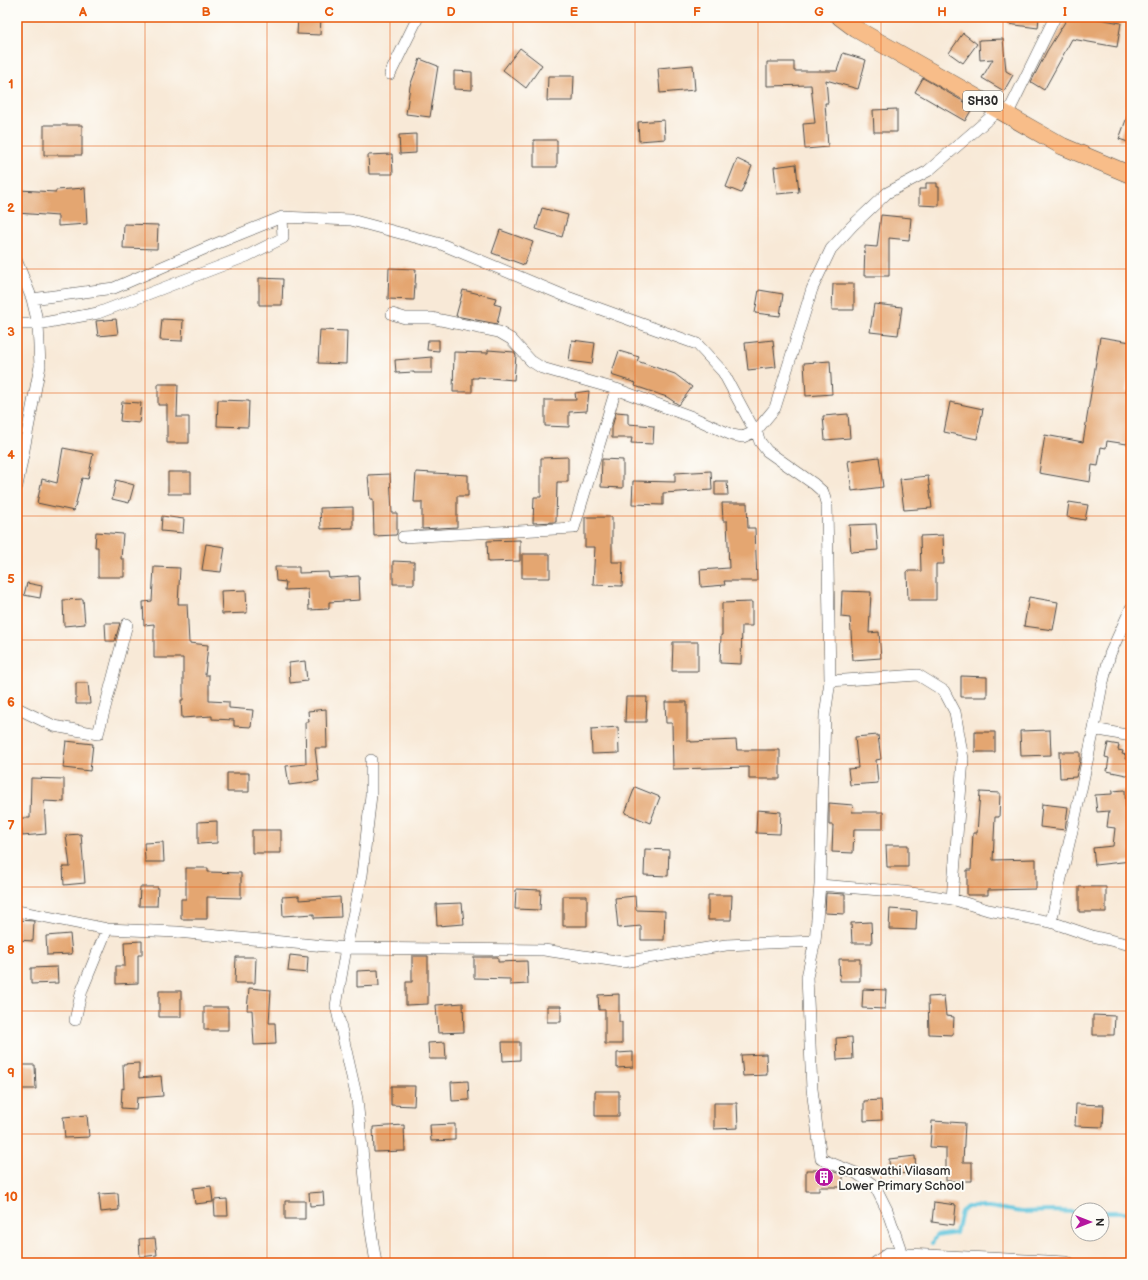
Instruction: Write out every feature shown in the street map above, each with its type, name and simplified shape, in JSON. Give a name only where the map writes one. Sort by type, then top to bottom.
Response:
[{"type":"main road","name":"SH30","points":[[840,17],[856,29],[1062,146],[1131,175]]},
{"type":"street","points":[[390,74],[418,17]]},
{"type":"street","points":[[392,314],[405,318],[431,318],[499,332],[511,339],[531,360],[542,368],[616,389],[732,435],[743,437],[756,431],[775,408],[812,289],[831,250],[852,226],[887,193],[928,172],[1003,113],[1055,17]]},
{"type":"street","points":[[17,324],[38,324],[98,313],[246,256],[283,238],[282,218]]},
{"type":"street","points":[[32,299],[114,288],[213,245],[282,218],[351,220],[441,244],[570,298],[697,344],[723,372],[756,431],[760,442],[767,451],[823,492],[827,506],[830,681],[825,715],[820,885],[815,941],[807,977],[812,1089],[821,1159],[856,1173],[875,1186],[887,1210],[901,1258]]},
{"type":"street","points":[[17,262],[32,299],[38,324],[40,366],[17,486]]},
{"type":"street","points":[[403,537],[574,528],[616,389]]},
{"type":"street","points":[[1050,922],[1110,654],[1131,608]]},
{"type":"street","points":[[17,708],[54,726],[98,734],[127,624]]},
{"type":"street","points":[[830,681],[918,675],[944,691],[955,712],[963,759],[952,899]]},
{"type":"street","points":[[1094,728],[1131,736]]},
{"type":"street","points":[[371,760],[371,795],[362,875],[346,948],[336,1006],[357,1098],[369,1218],[376,1263]]},
{"type":"street","points":[[820,885],[904,892],[952,899],[988,910],[1050,922],[1092,936],[1131,945]]},
{"type":"street","points":[[17,911],[107,929],[177,932],[346,948],[544,950],[623,962],[726,944],[815,941]]},
{"type":"street","points":[[75,1020],[82,990],[107,929]]},
{"type":"street","points":[[875,1263],[888,1252],[901,1258],[1070,1263]]},
{"type":"building","points":[[298,17],[321,17],[320,35],[297,34]]},
{"type":"building","points":[[1008,17],[1039,17],[1038,28],[1008,24]]},
{"type":"building","points":[[1068,17],[1088,17],[1121,23],[1117,47],[1072,39],[1044,90],[1031,82],[1047,51]]},
{"type":"building","points":[[963,33],[977,44],[963,63],[949,53]]},
{"type":"building","points":[[1003,39],[1006,71],[1013,75],[1004,91],[982,78],[993,59],[980,60],[979,40]]},
{"type":"building","points":[[520,48],[542,65],[526,88],[503,70]]},
{"type":"building","points":[[843,53],[866,60],[858,89],[826,80],[828,103],[825,103],[828,147],[805,149],[803,124],[815,123],[811,85],[767,86],[767,62],[794,62],[794,71],[837,71]]},
{"type":"building","points":[[420,59],[438,66],[430,117],[406,114],[410,86]]},
{"type":"building","points":[[693,65],[695,90],[660,93],[658,68]]},
{"type":"building","points":[[454,71],[472,72],[472,90],[454,89]]},
{"type":"building","points":[[548,76],[574,76],[573,101],[547,101]]},
{"type":"building","points":[[923,78],[973,107],[965,121],[915,92]]},
{"type":"building","points":[[897,109],[897,132],[874,132],[873,110]]},
{"type":"building","points":[[1131,109],[1131,143],[1119,139]]},
{"type":"building","points":[[664,120],[665,139],[639,141],[638,122]]},
{"type":"building","points":[[44,125],[82,125],[82,155],[44,155]]},
{"type":"building","points":[[416,134],[416,153],[400,154],[399,135]]},
{"type":"building","points":[[534,140],[557,140],[557,167],[534,167]]},
{"type":"building","points":[[392,154],[393,174],[369,174],[368,155]]},
{"type":"building","points":[[737,159],[752,166],[741,193],[726,187]]},
{"type":"building","points":[[796,164],[799,192],[777,194],[774,167]]},
{"type":"building","points":[[926,183],[937,183],[937,187],[939,187],[939,206],[919,205],[919,189],[926,189]]},
{"type":"building","points":[[85,188],[87,224],[58,226],[58,216],[17,213],[18,190],[56,192],[56,190]]},
{"type":"building","points":[[542,208],[568,215],[562,237],[536,229]]},
{"type":"building","points":[[881,215],[911,218],[909,240],[889,238],[889,276],[864,276],[865,246],[877,247]]},
{"type":"building","points":[[124,224],[158,225],[157,249],[123,248]]},
{"type":"building","points":[[500,230],[533,242],[524,265],[492,253]]},
{"type":"building","points":[[389,268],[416,269],[414,300],[388,299]]},
{"type":"building","points":[[259,278],[283,279],[282,305],[259,305]]},
{"type":"building","points":[[833,284],[854,284],[854,310],[832,310]]},
{"type":"building","points":[[463,290],[496,298],[494,304],[501,306],[497,324],[456,316]]},
{"type":"building","points":[[759,290],[783,294],[780,316],[755,313]]},
{"type":"building","points":[[874,304],[902,307],[898,335],[870,332]]},
{"type":"building","points":[[116,319],[118,334],[98,336],[96,321]]},
{"type":"building","points":[[162,319],[183,320],[182,341],[160,340]]},
{"type":"building","points":[[320,330],[347,331],[346,364],[318,363]]},
{"type":"building","points":[[1100,337],[1131,342],[1131,372],[1129,371],[1126,392],[1131,392],[1131,422],[1127,444],[1107,441],[1106,448],[1101,447],[1098,466],[1092,465],[1090,482],[1039,473],[1045,435],[1083,442]]},
{"type":"building","points":[[428,340],[439,340],[439,351],[427,350]]},
{"type":"building","points":[[572,340],[595,343],[592,364],[569,361]]},
{"type":"building","points":[[773,340],[776,367],[748,370],[745,343]]},
{"type":"building","points":[[488,350],[514,352],[516,355],[514,380],[478,377],[472,378],[472,392],[453,392],[454,352],[488,353]]},
{"type":"building","points":[[619,351],[639,357],[637,361],[675,374],[692,387],[679,405],[667,397],[635,386],[636,383],[611,375]]},
{"type":"building","points":[[432,357],[432,373],[396,373],[395,360]]},
{"type":"building","points":[[830,361],[832,394],[806,396],[804,363]]},
{"type":"building","points":[[158,384],[178,384],[177,417],[189,417],[189,443],[167,443],[167,405],[158,405]]},
{"type":"building","points":[[589,391],[587,411],[569,412],[569,427],[545,426],[545,400],[576,400],[575,393]]},
{"type":"building","points":[[218,400],[249,401],[248,427],[217,426]]},
{"type":"building","points":[[122,402],[141,403],[139,423],[120,421]]},
{"type":"building","points":[[950,402],[983,409],[977,439],[944,432]]},
{"type":"building","points":[[616,412],[628,413],[628,424],[654,426],[653,444],[631,443],[632,438],[612,438],[612,427]]},
{"type":"building","points":[[848,414],[850,438],[825,440],[823,416]]},
{"type":"building","points":[[63,448],[93,454],[88,479],[82,478],[74,511],[37,503],[42,479],[57,483]]},
{"type":"building","points":[[568,457],[568,482],[557,482],[556,522],[533,523],[534,497],[541,497],[541,458]]},
{"type":"building","points":[[879,457],[883,487],[852,491],[848,461]]},
{"type":"building","points":[[602,459],[623,460],[623,488],[601,487]]},
{"type":"building","points":[[711,471],[712,490],[663,493],[663,505],[632,504],[633,481],[675,482],[675,473]]},
{"type":"building","points":[[168,472],[191,472],[191,494],[168,494]]},
{"type":"building","points":[[416,472],[468,475],[468,496],[457,496],[457,527],[422,529],[422,502],[414,502]]},
{"type":"building","points":[[390,474],[392,513],[397,513],[397,533],[396,535],[374,536],[373,499],[370,499],[368,475]]},
{"type":"building","points":[[928,476],[932,508],[904,510],[900,479]]},
{"type":"building","points":[[116,480],[134,485],[129,503],[112,499]]},
{"type":"building","points":[[715,481],[727,481],[728,495],[715,495]]},
{"type":"building","points":[[1069,502],[1088,505],[1085,520],[1067,517]]},
{"type":"building","points":[[722,503],[747,503],[748,528],[755,528],[757,581],[724,581],[725,585],[701,587],[700,570],[729,568],[727,521],[723,521]]},
{"type":"building","points":[[353,507],[353,528],[321,529],[320,508]]},
{"type":"building","points":[[162,516],[184,519],[183,533],[161,531]]},
{"type":"building","points":[[585,517],[612,517],[612,562],[623,562],[622,586],[593,585],[595,547],[585,547]]},
{"type":"building","points":[[876,524],[878,550],[851,552],[849,525]]},
{"type":"building","points":[[96,532],[123,534],[121,559],[124,559],[124,577],[98,577],[98,547],[95,547]]},
{"type":"building","points":[[943,535],[944,564],[936,564],[936,600],[908,600],[907,571],[921,571],[920,536]]},
{"type":"building","points":[[520,540],[520,561],[488,562],[487,541]]},
{"type":"building","points":[[206,544],[225,547],[221,572],[202,570]]},
{"type":"building","points":[[522,554],[550,554],[550,578],[522,578]]},
{"type":"building","points":[[393,561],[414,562],[414,584],[393,584]]},
{"type":"building","points":[[154,567],[180,568],[178,604],[187,604],[189,643],[208,645],[205,675],[209,675],[209,701],[229,702],[229,708],[253,710],[251,727],[234,726],[234,720],[212,719],[212,716],[182,718],[181,700],[183,700],[183,658],[154,658],[154,624],[144,625],[143,602],[152,601]]},
{"type":"building","points":[[275,567],[299,567],[299,573],[328,572],[329,578],[359,576],[360,600],[329,602],[329,609],[309,610],[308,589],[285,590],[286,582],[276,581]]},
{"type":"building","points":[[27,583],[42,586],[40,598],[24,595]]},
{"type":"building","points":[[246,590],[247,613],[222,614],[221,591]]},
{"type":"building","points":[[842,591],[871,592],[869,633],[879,632],[881,658],[853,660],[850,618],[841,617]]},
{"type":"building","points":[[1029,597],[1058,602],[1053,630],[1024,626]]},
{"type":"building","points":[[83,599],[85,624],[64,626],[63,600]]},
{"type":"building","points":[[752,602],[752,626],[742,626],[741,664],[720,663],[722,603]]},
{"type":"building","points":[[105,623],[120,623],[115,641],[106,641]]},
{"type":"building","points":[[673,642],[698,642],[698,671],[672,671]]},
{"type":"building","points":[[305,661],[307,681],[290,683],[289,663]]},
{"type":"building","points":[[961,676],[987,677],[987,697],[961,697]]},
{"type":"building","points":[[76,683],[88,683],[90,704],[76,704]]},
{"type":"building","points":[[626,697],[647,697],[646,722],[625,722]]},
{"type":"building","points":[[665,702],[687,702],[687,741],[736,740],[737,750],[780,750],[780,779],[749,779],[749,767],[673,769],[672,723],[666,723]]},
{"type":"building","points":[[326,709],[327,748],[315,748],[319,781],[289,785],[286,766],[306,764],[305,722],[309,722],[308,711]]},
{"type":"building","points":[[618,727],[619,753],[592,754],[591,729]]},
{"type":"building","points":[[1050,730],[1051,755],[1021,756],[1020,731]]},
{"type":"building","points":[[975,732],[995,732],[995,752],[975,752]]},
{"type":"building","points":[[878,735],[881,759],[876,760],[878,783],[850,785],[848,769],[858,768],[855,737]]},
{"type":"building","points":[[66,741],[93,744],[90,771],[63,768]]},
{"type":"building","points":[[1108,743],[1119,745],[1118,750],[1123,751],[1122,754],[1126,755],[1125,759],[1131,760],[1131,776],[1107,771],[1109,758],[1105,757]]},
{"type":"building","points":[[1059,752],[1080,752],[1080,761],[1076,777],[1060,778]]},
{"type":"building","points":[[227,773],[249,773],[249,792],[227,792]]},
{"type":"building","points":[[31,778],[64,779],[64,802],[44,801],[46,834],[22,836],[21,818],[30,818]]},
{"type":"building","points":[[635,787],[660,797],[650,823],[625,813]]},
{"type":"building","points":[[1125,790],[1126,814],[1130,814],[1129,819],[1131,819],[1131,861],[1095,865],[1093,848],[1113,846],[1115,828],[1107,827],[1109,811],[1097,812],[1095,795],[1112,794],[1112,791]]},
{"type":"building","points":[[980,792],[1000,793],[999,817],[995,817],[993,860],[1036,859],[1036,889],[988,890],[988,895],[967,895],[967,870],[971,870],[973,833],[977,833]]},
{"type":"building","points":[[829,803],[853,805],[852,812],[883,812],[883,829],[854,829],[853,853],[832,852],[833,825],[829,825]]},
{"type":"building","points":[[1042,804],[1068,807],[1065,830],[1040,827]]},
{"type":"building","points":[[757,810],[781,812],[780,834],[756,833]]},
{"type":"building","points":[[217,821],[217,843],[198,844],[198,822]]},
{"type":"building","points":[[252,830],[281,830],[281,853],[252,853]]},
{"type":"building","points":[[81,834],[85,883],[64,885],[63,867],[70,867],[66,835]]},
{"type":"building","points":[[163,842],[164,862],[145,862],[144,843]]},
{"type":"building","points":[[886,845],[908,845],[908,867],[887,867]]},
{"type":"building","points":[[645,849],[669,850],[668,876],[644,875]]},
{"type":"building","points":[[186,868],[208,868],[208,872],[241,873],[241,898],[207,897],[207,919],[181,919],[181,899],[186,899]]},
{"type":"building","points":[[140,887],[158,887],[157,906],[139,906]]},
{"type":"building","points":[[1079,887],[1106,887],[1106,912],[1079,912]]},
{"type":"building","points":[[516,889],[541,890],[540,910],[515,909]]},
{"type":"building","points":[[826,893],[845,894],[845,914],[825,913]]},
{"type":"building","points":[[708,895],[732,895],[731,920],[708,920]]},
{"type":"building","points":[[299,896],[299,900],[340,897],[341,917],[314,918],[314,914],[283,916],[282,897]]},
{"type":"building","points":[[563,896],[587,896],[587,926],[563,926]]},
{"type":"building","points":[[635,896],[636,910],[665,911],[664,940],[641,940],[641,926],[618,928],[615,898]]},
{"type":"building","points":[[462,903],[464,924],[437,926],[436,904]]},
{"type":"building","points":[[890,909],[917,911],[916,930],[889,929]]},
{"type":"building","points":[[17,920],[34,921],[33,941],[17,940]]},
{"type":"building","points":[[871,922],[872,943],[852,943],[851,923]]},
{"type":"building","points":[[70,934],[72,954],[47,955],[46,936]]},
{"type":"building","points":[[142,941],[142,955],[138,955],[138,983],[116,984],[116,966],[125,966],[124,942]]},
{"type":"building","points":[[290,955],[308,957],[307,973],[288,971]]},
{"type":"building","points":[[412,956],[428,956],[428,1004],[406,1005],[406,982],[412,982]]},
{"type":"building","points":[[236,957],[256,957],[255,983],[235,983]]},
{"type":"building","points":[[474,957],[498,957],[498,962],[527,961],[528,984],[510,985],[510,979],[474,978]]},
{"type":"building","points":[[839,959],[860,959],[860,981],[840,981]]},
{"type":"building","points":[[57,967],[58,983],[31,984],[31,968]]},
{"type":"building","points":[[378,970],[379,986],[357,987],[357,971]]},
{"type":"building","points":[[249,988],[271,990],[269,1023],[275,1023],[276,1044],[254,1045],[252,1010],[247,1010]]},
{"type":"building","points":[[863,989],[886,990],[885,1009],[862,1008]]},
{"type":"building","points":[[159,991],[181,991],[181,1017],[159,1017]]},
{"type":"building","points":[[619,994],[619,1022],[622,1022],[622,1044],[605,1044],[605,1010],[599,1010],[598,995]]},
{"type":"building","points":[[944,996],[946,1016],[954,1017],[953,1035],[929,1034],[928,997]]},
{"type":"building","points":[[463,1003],[464,1032],[438,1033],[436,1005]]},
{"type":"building","points":[[547,1006],[561,1006],[561,1022],[547,1022]]},
{"type":"building","points":[[204,1007],[228,1007],[228,1030],[204,1030]]},
{"type":"building","points":[[1093,1015],[1115,1016],[1114,1035],[1093,1035]]},
{"type":"building","points":[[852,1037],[853,1059],[837,1060],[836,1038]]},
{"type":"building","points":[[445,1042],[446,1059],[429,1059],[428,1043]]},
{"type":"building","points":[[502,1042],[520,1042],[520,1060],[503,1061]]},
{"type":"building","points":[[633,1052],[633,1067],[617,1068],[617,1053]]},
{"type":"building","points":[[766,1054],[767,1075],[743,1076],[741,1055]]},
{"type":"building","points":[[139,1063],[139,1078],[161,1076],[163,1096],[137,1098],[136,1109],[121,1108],[122,1088],[124,1089],[123,1064]]},
{"type":"building","points":[[17,1065],[35,1065],[36,1089],[17,1089]]},
{"type":"building","points":[[468,1081],[469,1100],[452,1101],[451,1082]]},
{"type":"building","points":[[391,1086],[415,1086],[414,1106],[391,1105]]},
{"type":"building","points":[[595,1091],[619,1091],[619,1116],[595,1116]]},
{"type":"building","points":[[881,1100],[882,1120],[864,1121],[864,1101]]},
{"type":"building","points":[[714,1103],[737,1103],[738,1128],[714,1129]]},
{"type":"building","points":[[1076,1104],[1104,1105],[1103,1127],[1075,1126]]},
{"type":"building","points":[[87,1115],[89,1137],[65,1138],[63,1117]]},
{"type":"building","points":[[932,1121],[965,1123],[963,1162],[972,1162],[972,1181],[946,1181],[946,1148],[930,1147]]},
{"type":"building","points":[[455,1124],[455,1140],[431,1141],[430,1125]]},
{"type":"building","points":[[404,1125],[405,1151],[374,1152],[373,1127]]},
{"type":"building","points":[[915,1156],[916,1172],[890,1175],[889,1159]]},
{"type":"building","name":"Saraswathi Vilasam Lower Primary School","points":[[806,1170],[829,1170],[843,1175],[843,1187],[819,1187],[819,1191],[806,1191]]},
{"type":"building","points":[[211,1186],[213,1202],[195,1204],[193,1188]]},
{"type":"building","points":[[323,1192],[324,1205],[310,1206],[309,1193]]},
{"type":"building","points":[[118,1193],[119,1210],[101,1212],[99,1194]]},
{"type":"building","points":[[227,1199],[228,1216],[215,1216],[214,1200]]},
{"type":"building","points":[[285,1201],[305,1201],[305,1219],[285,1219]]},
{"type":"building","points":[[934,1202],[956,1205],[954,1225],[932,1222]]},
{"type":"building","points":[[155,1238],[157,1255],[140,1257],[139,1239]]},
{"type":"waterway","points":[[932,1243],[936,1236],[956,1233],[961,1212],[967,1207],[989,1207],[1022,1212],[1070,1212]]},
{"type":"waterway","points":[[1110,1212],[1131,1212]]},
{"type":"place","name":"Saraswathi Vilasam Lower Primary School","points":[[824,1177]]}]
